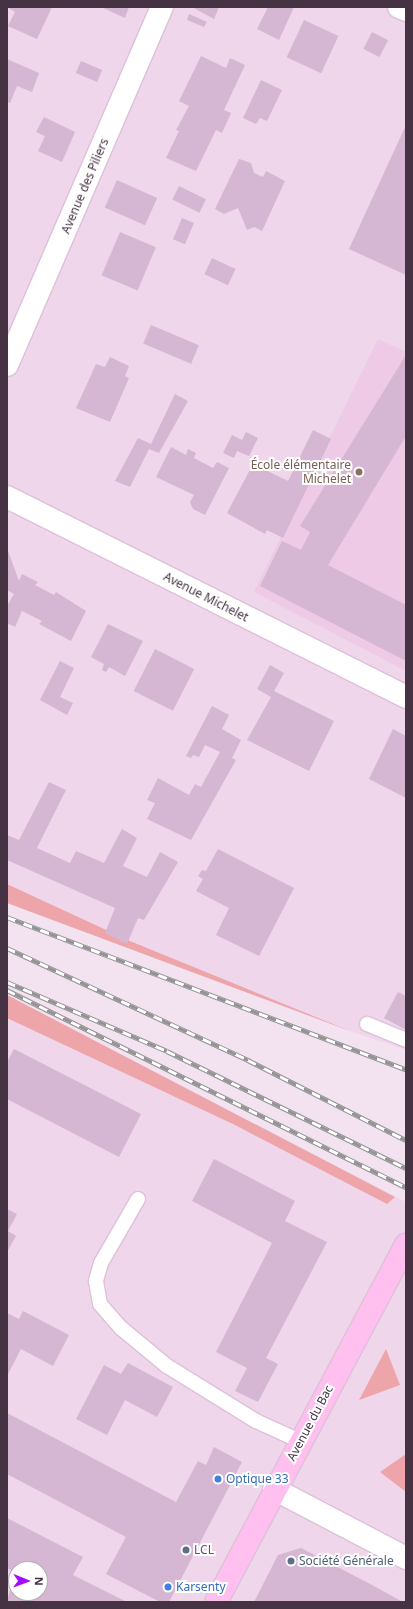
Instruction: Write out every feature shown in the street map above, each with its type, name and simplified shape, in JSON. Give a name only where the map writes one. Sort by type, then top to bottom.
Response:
[{"type":"main road","name":"Avenue du Bac","points":[[216,1602],[274,1489],[406,1244]]},
{"type":"street","name":"Avenue des Piliers","points":[[7,365],[162,7]]},
{"type":"street","points":[[399,7],[406,10]]},
{"type":"street","name":"Avenue Michelet","points":[[7,497],[406,697]]},
{"type":"street","points":[[274,1489],[406,1558]]},
{"type":"lane","points":[[367,1024],[406,1040]]},
{"type":"lane","points":[[138,1199],[101,1263],[96,1281],[100,1304],[121,1328],[167,1366],[256,1421],[300,1441]]},
{"type":"shaded area","points":[[7,7],[406,7],[406,1050],[344,1029],[130,941],[7,884]]},
{"type":"shaded area","name":"École élémentaire Michelet","points":[[378,339],[406,352],[406,671],[254,592]]},
{"type":"shaded area","points":[[7,884],[130,941],[350,1031],[7,903]]},
{"type":"shaded area","points":[[7,995],[406,1202],[406,1602],[7,1602]]},
{"type":"shaded area","points":[[7,995],[395,1197],[387,1204],[235,1125],[7,1018]]},
{"type":"shaded area","points":[[386,1349],[400,1385],[359,1400]]},
{"type":"shaded area","points":[[406,1454],[406,1492],[380,1472]]},
{"type":"building","points":[[7,7],[52,7],[37,39],[8,26],[15,12]]},
{"type":"building","points":[[101,7],[129,7],[125,18]]},
{"type":"building","points":[[192,7],[219,7],[214,19]]},
{"type":"building","points":[[268,7],[294,7],[279,40],[257,29]]},
{"type":"building","points":[[189,14],[207,22],[204,27],[187,20]]},
{"type":"building","points":[[304,20],[338,36],[321,73],[287,57]]},
{"type":"building","points":[[372,32],[388,40],[379,57],[363,49]]},
{"type":"building","points":[[201,56],[226,68],[230,58],[245,65],[224,110],[231,113],[222,133],[216,130],[196,171],[166,158],[179,131],[176,130],[189,106],[179,101]]},
{"type":"building","points":[[7,59],[39,73],[32,92],[17,86],[10,103],[7,102]]},
{"type":"building","points":[[81,61],[102,70],[97,82],[76,73]]},
{"type":"building","points":[[261,80],[282,90],[267,121],[260,118],[256,124],[243,118]]},
{"type":"building","points":[[44,117],[75,132],[62,162],[38,151],[45,136],[36,132]]},
{"type":"building","points":[[406,125],[406,275],[349,249]]},
{"type":"building","points":[[239,159],[251,163],[254,173],[263,177],[266,171],[285,181],[262,231],[254,227],[247,230],[238,208],[224,214],[215,209]]},
{"type":"building","points":[[117,180],[157,198],[145,225],[105,207]]},
{"type":"building","points":[[179,186],[206,199],[199,213],[172,199]]},
{"type":"building","points":[[182,218],[194,223],[185,244],[173,239]]},
{"type":"building","points":[[120,232],[156,247],[138,291],[102,275]]},
{"type":"building","points":[[212,258],[236,269],[228,285],[204,274]]},
{"type":"building","points":[[151,325],[199,345],[191,364],[143,343]]},
{"type":"building","points":[[406,355],[406,436],[328,565],[406,605],[406,661],[260,586],[282,541],[301,550],[310,532],[300,526]]},
{"type":"building","points":[[110,357],[129,366],[125,376],[129,378],[110,422],[76,408],[96,364],[105,367]]},
{"type":"building","points":[[175,394],[188,401],[159,453],[149,449],[130,487],[115,481],[138,438],[151,444]]},
{"type":"building","points":[[313,430],[331,439],[283,538],[267,530],[265,534],[227,513],[253,464],[288,481]]},
{"type":"building","points":[[246,432],[258,438],[249,456],[237,451],[234,458],[223,453],[232,435],[242,440]]},
{"type":"building","points":[[171,447],[186,455],[188,449],[196,453],[194,458],[213,468],[217,462],[229,468],[205,515],[193,509],[190,502],[194,495],[156,477]]},
{"type":"building","points":[[7,548],[19,581],[22,574],[38,582],[35,585],[54,595],[56,592],[86,611],[71,641],[39,624],[42,621],[22,611],[15,627],[7,623],[7,606],[14,594],[7,590]]},
{"type":"building","points":[[108,624],[143,641],[125,676],[109,667],[106,672],[102,670],[104,664],[91,657]]},
{"type":"building","points":[[155,649],[194,669],[173,711],[134,691]]},
{"type":"building","points":[[60,661],[74,668],[60,697],[73,703],[67,715],[40,700]]},
{"type":"building","points":[[270,665],[284,673],[274,691],[334,721],[309,771],[247,740],[271,697],[257,689]]},
{"type":"building","points":[[212,706],[229,715],[222,729],[241,740],[232,758],[236,760],[191,840],[147,819],[155,803],[147,800],[158,778],[189,795],[195,784],[201,787],[220,752],[205,745],[199,757],[193,755],[191,758],[186,756]]},
{"type":"building","points":[[393,729],[406,736],[406,798],[369,779]]},
{"type":"building","points":[[49,782],[66,790],[37,848],[70,863],[76,851],[104,863],[122,829],[137,838],[123,866],[147,877],[160,852],[178,862],[144,920],[138,918],[127,944],[105,933],[115,908],[7,860],[7,835],[19,840]]},
{"type":"building","points":[[218,849],[294,888],[259,956],[216,935],[229,908],[196,891],[203,879],[198,876],[202,870],[206,871]]},
{"type":"building","points":[[398,992],[406,996],[406,1030],[384,1018]]},
{"type":"building","points":[[14,1049],[141,1114],[119,1157],[7,1099],[7,1062]]},
{"type":"building","points":[[214,1159],[295,1201],[285,1221],[327,1242],[266,1358],[278,1364],[258,1402],[235,1391],[247,1368],[216,1352],[272,1243],[192,1201]]},
{"type":"building","points":[[7,1209],[17,1214],[8,1231],[16,1236],[7,1252]]},
{"type":"building","points":[[23,1311],[69,1335],[53,1366],[21,1349],[7,1376],[7,1313],[19,1319]]},
{"type":"building","points":[[128,1363],[173,1387],[157,1417],[125,1400],[107,1435],[76,1419],[104,1365],[121,1374]]},
{"type":"building","points":[[7,1413],[176,1502],[198,1461],[206,1465],[214,1447],[242,1462],[169,1602],[160,1602],[106,1574],[126,1537],[7,1474]]},
{"type":"building","points":[[7,1518],[83,1557],[73,1575],[127,1602],[7,1601],[8,1597],[8,1601],[48,1601],[48,1561],[8,1561],[8,1568]]},
{"type":"building","points":[[301,1548],[403,1602],[254,1602],[278,1555]]},
{"type":"railway","points":[[7,917],[406,1069]]},
{"type":"railway","points":[[7,948],[248,1060],[406,1140]]},
{"type":"railway","points":[[7,982],[167,1051],[406,1168]]},
{"type":"railway","points":[[7,990],[406,1187]]},
{"type":"place","name":"École élémentaire Michelet","points":[[359,472]]},
{"type":"place","name":"Optique 33","points":[[218,1479]]},
{"type":"place","name":"LCL","points":[[186,1550]]},
{"type":"place","name":"Société Générale","points":[[291,1561]]},
{"type":"place","name":"Karsenty","points":[[168,1587]]}]
